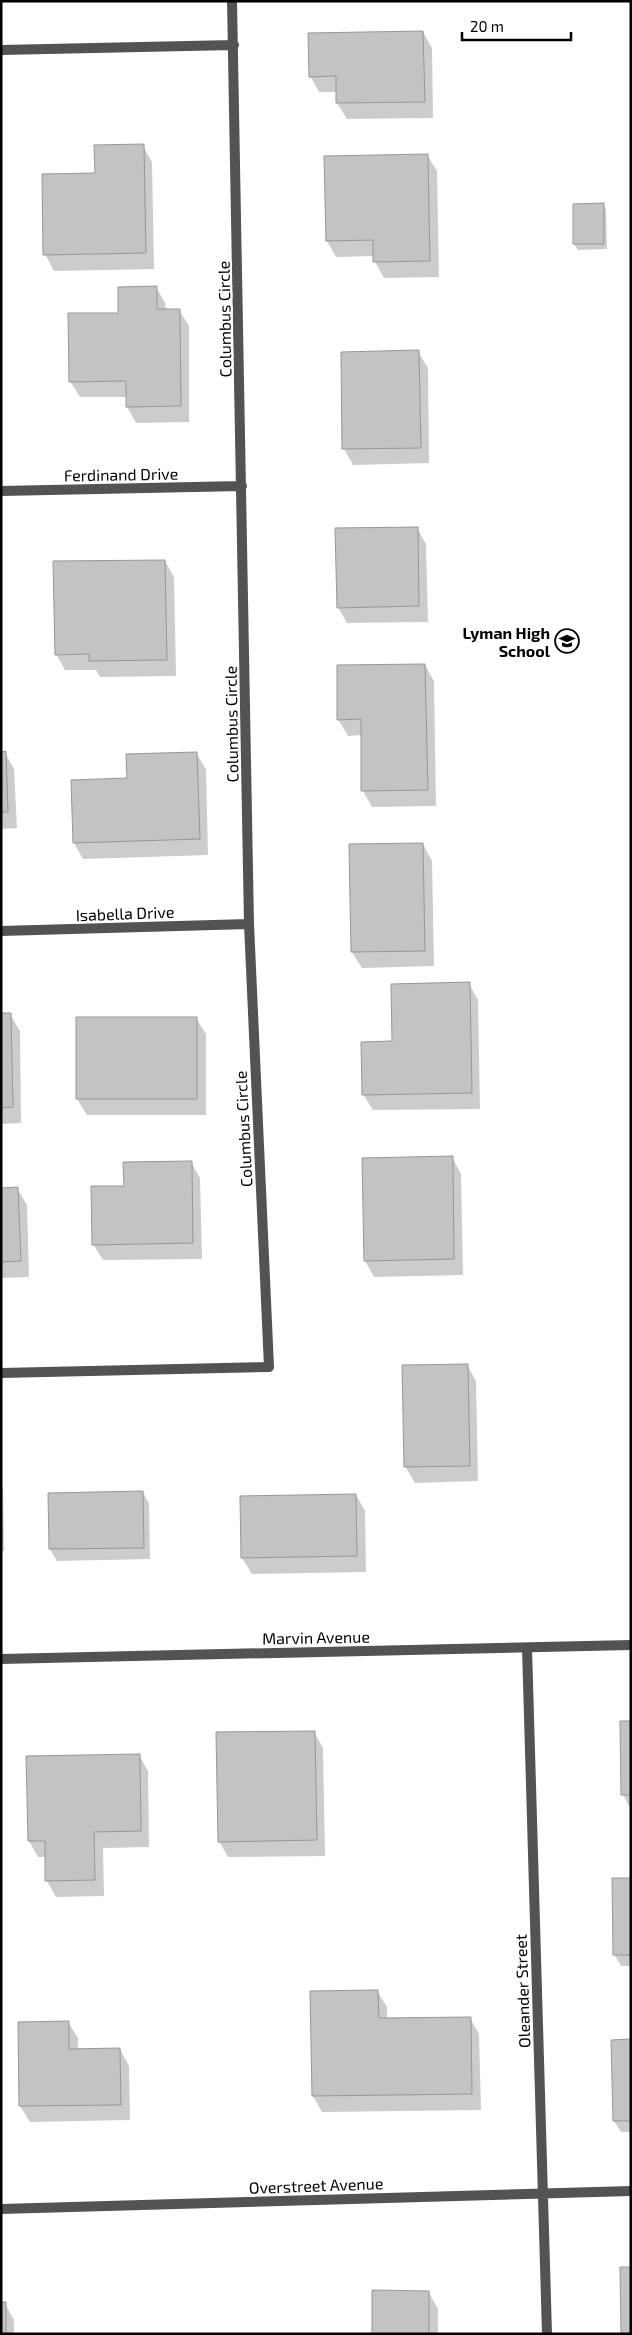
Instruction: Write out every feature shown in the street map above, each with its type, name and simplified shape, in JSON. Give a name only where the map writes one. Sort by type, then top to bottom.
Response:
[{"type":"street","name":"Columbus Circle","points":[[1,1373],[269,1367],[250,924],[232,1]]},
{"type":"street","points":[[1,50],[234,45]]},
{"type":"street","name":"Ferdinand Drive","points":[[1,491],[242,486]]},
{"type":"street","name":"Isabella Drive","points":[[1,931],[250,924]]},
{"type":"street","name":"Marvin Avenue","points":[[1,1659],[631,1645]]},
{"type":"street","name":"Oleander Street","points":[[527,1648],[547,2334]]},
{"type":"street","name":"Overstreet Avenue","points":[[1,2209],[631,2191]]},
{"type":"building","points":[[423,31],[425,102],[336,103],[336,76],[309,77],[308,33]]},
{"type":"building","points":[[144,144],[146,253],[43,255],[42,174],[95,173],[94,145]]},
{"type":"building","points":[[428,154],[430,261],[373,262],[373,240],[326,241],[324,156]]},
{"type":"building","points":[[604,203],[604,244],[573,244],[573,204]]},
{"type":"building","points":[[157,286],[157,309],[180,309],[181,406],[126,407],[126,381],[69,382],[68,313],[118,313],[118,287]]},
{"type":"building","points":[[419,350],[421,448],[342,449],[341,352]]},
{"type":"building","points":[[418,527],[419,606],[337,608],[335,528]]},
{"type":"building","points":[[165,560],[167,660],[89,661],[89,654],[55,655],[53,561]]},
{"type":"building","points":[[425,664],[428,790],[361,791],[361,719],[337,720],[337,665]]},
{"type":"building","points":[[6,751],[8,812],[1,812],[1,752]]},
{"type":"building","points":[[197,752],[200,839],[73,843],[71,780],[127,778],[126,754]]},
{"type":"building","points":[[423,843],[425,951],[351,952],[349,844]]},
{"type":"building","points":[[470,982],[472,1093],[362,1095],[361,1042],[392,1041],[391,984]]},
{"type":"building","points":[[1,1013],[11,1013],[13,1107],[1,1108]]},
{"type":"building","points":[[76,1017],[197,1017],[197,1099],[76,1099]]},
{"type":"building","points":[[453,1156],[454,1259],[364,1261],[362,1158]]},
{"type":"building","points":[[192,1161],[193,1243],[92,1245],[91,1186],[124,1186],[123,1162]]},
{"type":"building","points":[[18,1187],[21,1261],[1,1262],[1,1188]]},
{"type":"building","points":[[468,1364],[470,1466],[404,1467],[402,1365]]},
{"type":"building","points":[[143,1491],[144,1548],[49,1549],[48,1493]]},
{"type":"building","points":[[356,1494],[357,1556],[241,1558],[240,1496]]},
{"type":"building","points":[[620,1721],[631,1721],[631,1795],[621,1795]]},
{"type":"building","points":[[315,1731],[317,1840],[218,1842],[216,1732]]},
{"type":"building","points":[[140,1754],[141,1831],[94,1832],[95,1880],[45,1881],[45,1841],[28,1841],[26,1756]]},
{"type":"building","points":[[612,1878],[631,1878],[631,1955],[613,1955]]},
{"type":"building","points":[[378,1990],[379,2018],[471,2017],[472,2094],[312,2096],[310,1991]]},
{"type":"building","points":[[69,2021],[69,2049],[120,2048],[121,2105],[19,2106],[18,2022]]},
{"type":"building","points":[[631,2039],[631,2121],[613,2121],[611,2040]]},
{"type":"building","points":[[620,2267],[631,2267],[631,2334],[621,2334]]},
{"type":"building","points":[[372,2290],[429,2291],[429,2334],[372,2334]]},
{"type":"building","points":[[1,2302],[6,2302],[6,2334],[1,2334]]},
{"type":"place","name":"Lyman High School","points":[[567,641]]}]
